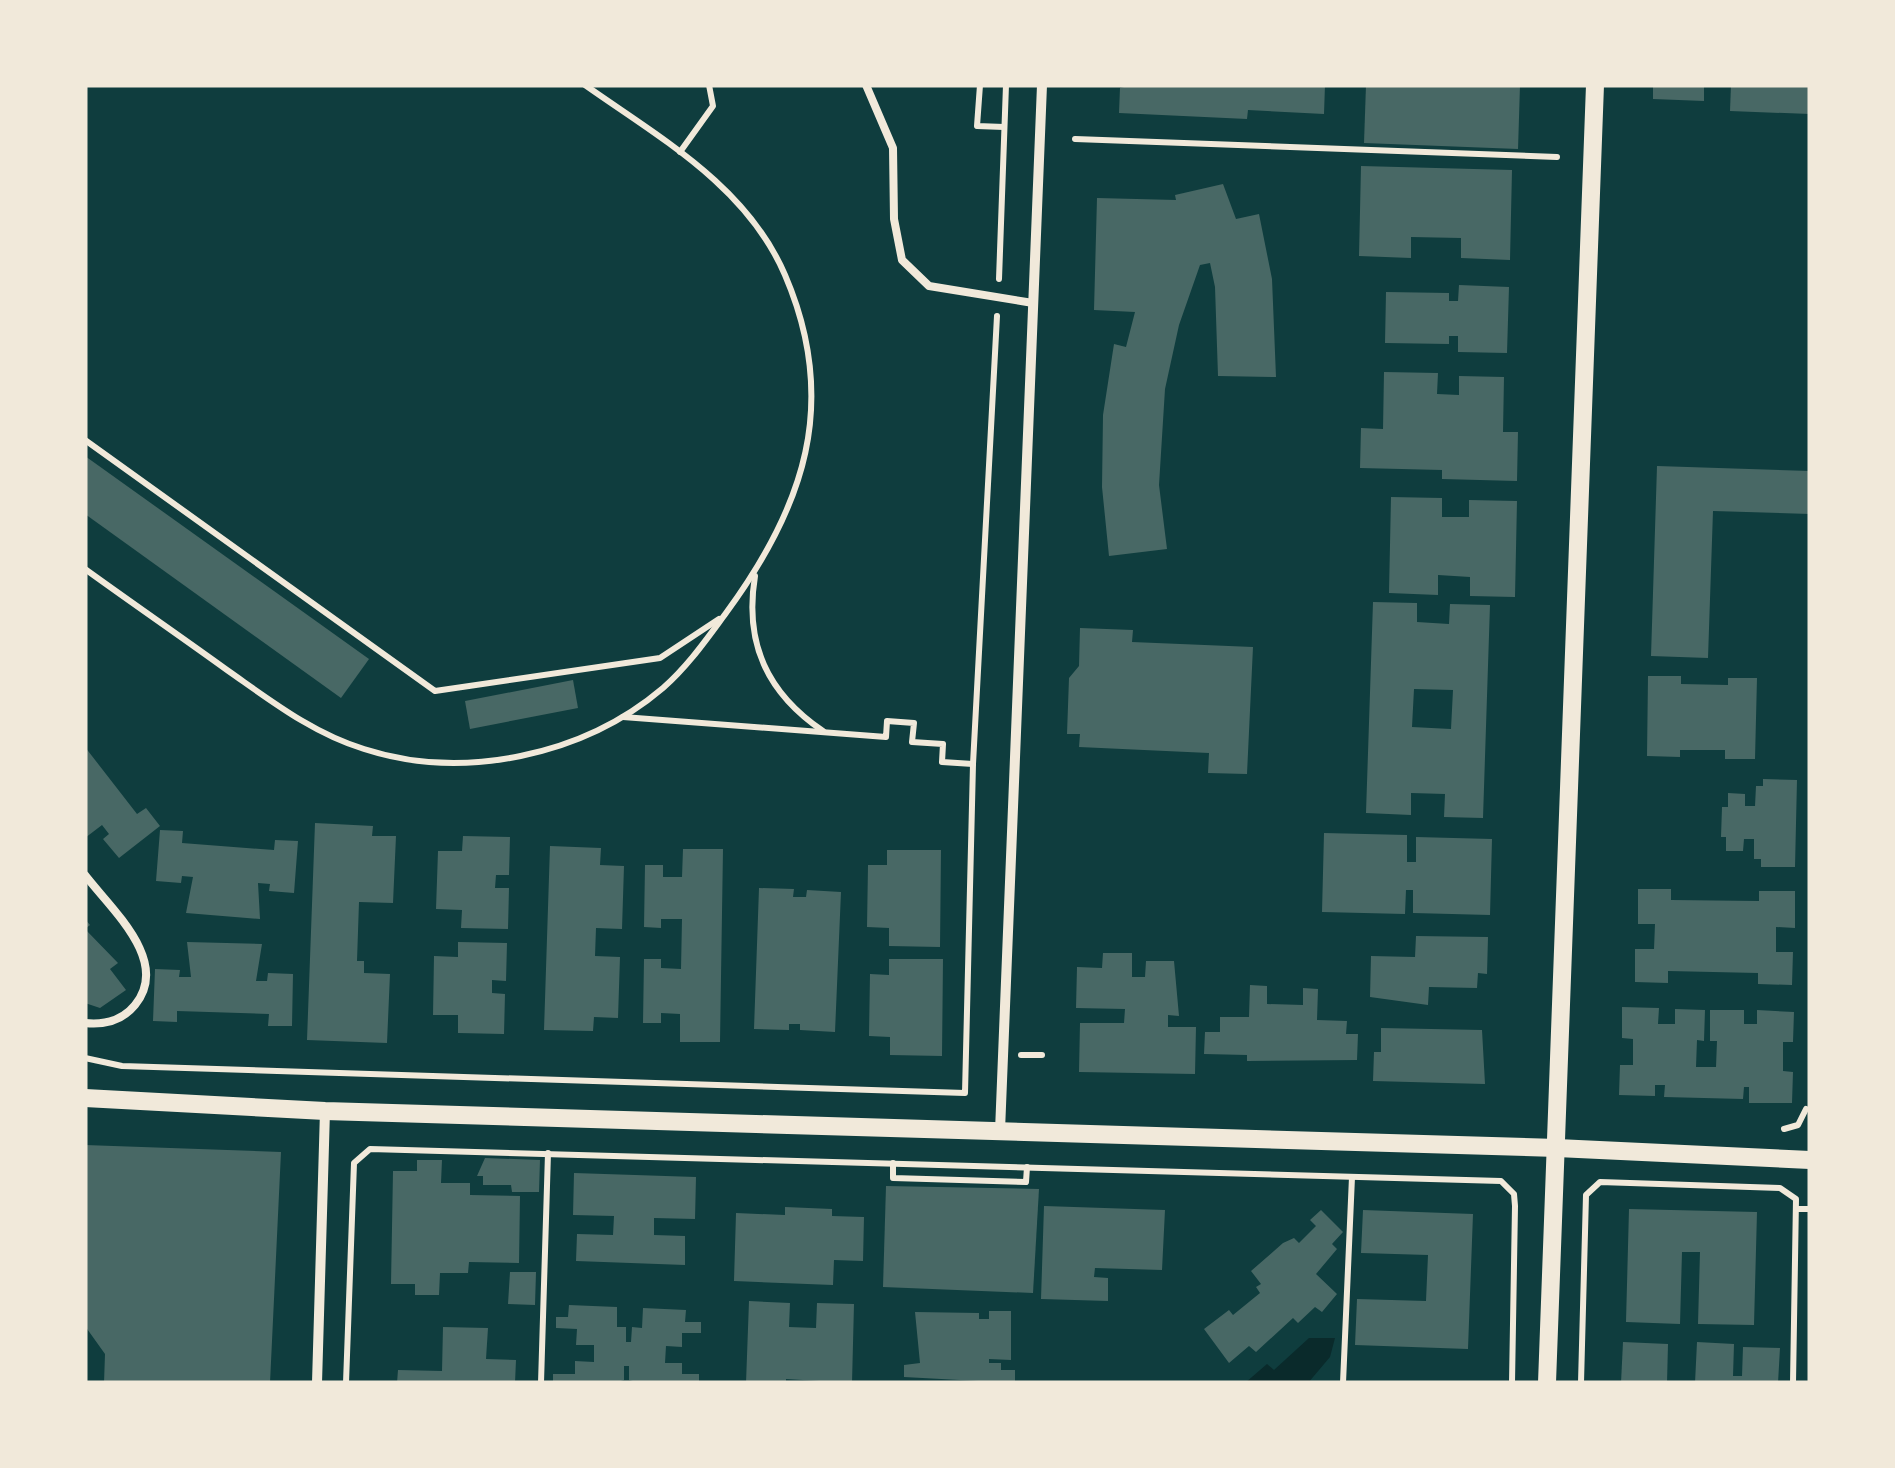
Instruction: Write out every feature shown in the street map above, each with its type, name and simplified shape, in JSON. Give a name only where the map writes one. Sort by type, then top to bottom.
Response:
[{"type":"street","points":[[1000,1131],[1042,85]]},
{"type":"street","points":[[1547,1383],[1595,85]]},
{"type":"street","points":[[85,1098],[325,1110],[1557,1148],[1810,1160]]},
{"type":"street","points":[[316,1383],[325,1110]]},
{"type":"lane","points":[[866,85],[893,148],[894,220],[902,260],[929,286],[1033,303]]},
{"type":"lane","points":[[85,876],[136,942],[147,972],[145,988],[127,1014],[112,1022],[85,1023]]},
{"type":"path","points":[[85,569],[303,723],[364,750],[430,762],[497,761],[562,746],[622,716],[674,677],[755,575],[786,520],[806,459],[812,396],[805,333],[784,273],[752,219],[708,172],[585,85]]},
{"type":"path","points":[[680,152],[713,106],[709,85]]},
{"type":"path","points":[[980,85],[977,126],[1004,127]]},
{"type":"path","points":[[85,1058],[122,1066],[964,1093],[973,764],[1006,85]]},
{"type":"path","points":[[1076,139],[1557,157]]},
{"type":"path","points":[[85,440],[436,691],[660,658],[724,615]]},
{"type":"path","points":[[755,575],[750,605],[762,665],[777,692],[824,732]]},
{"type":"path","points":[[622,716],[886,737],[887,721],[914,723],[912,742],[943,744],[942,762],[973,764]]},
{"type":"path","points":[[1784,1128],[1798,1124],[1806,1109]]},
{"type":"path","points":[[346,1383],[354,1163],[360,1153],[370,1149],[1501,1181],[1508,1186],[1515,1206],[1512,1383]]},
{"type":"path","points":[[541,1383],[548,1152]]},
{"type":"path","points":[[893,1163],[893,1178],[1026,1182],[1027,1167]]},
{"type":"path","points":[[1343,1383],[1352,1177]]},
{"type":"path","points":[[1581,1383],[1586,1195],[1593,1184],[1780,1188],[1796,1199],[1793,1383]]},
{"type":"path","points":[[1798,1209],[1810,1210]]},
{"type":"water","points":[[1309,1338],[1335,1338],[1330,1357],[1308,1383],[1245,1383],[1267,1364],[1274,1370]]},
{"type":"building","points":[[1325,85],[1324,114],[1248,110],[1247,119],[1119,113],[1120,88]]},
{"type":"building","points":[[1366,85],[1520,85],[1518,149],[1364,143]]},
{"type":"building","points":[[1653,85],[1704,85],[1704,101],[1653,99]]},
{"type":"building","points":[[1731,85],[1810,85],[1810,114],[1730,111]]},
{"type":"building","points":[[1361,166],[1512,170],[1510,260],[1461,258],[1461,238],[1411,237],[1411,258],[1359,256]]},
{"type":"building","points":[[1223,184],[1236,219],[1259,214],[1272,279],[1276,377],[1218,376],[1215,287],[1210,263],[1200,265],[1179,325],[1165,389],[1159,485],[1167,549],[1109,556],[1102,487],[1103,415],[1114,344],[1126,347],[1135,312],[1094,310],[1097,198],[1176,200],[1175,195]]},
{"type":"building","points":[[1459,285],[1509,287],[1507,353],[1458,352],[1458,336],[1449,336],[1449,344],[1385,343],[1386,292],[1449,293],[1449,301],[1458,301]]},
{"type":"building","points":[[1384,372],[1438,373],[1437,394],[1459,395],[1459,376],[1504,377],[1503,432],[1518,432],[1517,481],[1442,479],[1442,470],[1360,468],[1361,428],[1383,429]]},
{"type":"building","points":[[85,456],[369,659],[341,698],[85,514]]},
{"type":"building","points":[[1657,466],[1810,471],[1810,514],[1713,511],[1708,658],[1651,656]]},
{"type":"building","points":[[1391,497],[1442,498],[1442,517],[1469,517],[1469,500],[1517,501],[1515,597],[1470,596],[1470,577],[1438,575],[1438,595],[1389,593]]},
{"type":"building","points":[[1373,602],[1417,603],[1417,622],[1449,624],[1450,604],[1490,605],[1483,818],[1444,817],[1445,794],[1411,793],[1411,815],[1366,813]],"holes":[[[1414,689],[1453,690],[1451,729],[1412,727]]]},
{"type":"building","points":[[1080,628],[1133,630],[1132,642],[1253,647],[1247,774],[1208,773],[1209,753],[1079,747],[1080,734],[1067,734],[1069,678],[1079,666]]},
{"type":"building","points":[[1648,676],[1681,676],[1681,684],[1728,685],[1728,678],[1757,678],[1755,759],[1725,759],[1725,750],[1680,750],[1680,757],[1647,756]]},
{"type":"building","points":[[573,680],[578,708],[470,729],[465,701]]},
{"type":"building","points":[[85,747],[137,814],[146,808],[160,826],[119,858],[103,839],[109,834],[102,825],[85,838]]},
{"type":"building","points":[[1763,779],[1797,780],[1795,867],[1761,867],[1761,859],[1754,859],[1754,839],[1744,839],[1743,851],[1726,851],[1726,837],[1721,837],[1722,807],[1728,807],[1728,793],[1745,794],[1745,806],[1755,806],[1756,786],[1763,786]]},
{"type":"building","points":[[315,823],[373,826],[372,836],[396,836],[393,903],[359,902],[357,961],[364,961],[364,973],[390,974],[387,1043],[307,1040]]},
{"type":"building","points":[[160,830],[183,831],[182,843],[274,850],[275,840],[298,841],[294,893],[269,891],[270,884],[258,883],[260,919],[186,913],[193,877],[182,876],[181,883],[156,881]]},
{"type":"building","points":[[1324,833],[1407,835],[1407,862],[1416,862],[1416,837],[1492,839],[1490,915],[1413,913],[1413,890],[1406,890],[1405,914],[1322,912]]},
{"type":"building","points":[[463,836],[510,837],[509,875],[496,875],[495,888],[509,888],[508,929],[461,928],[462,910],[436,909],[438,851],[462,851]]},
{"type":"building","points":[[550,846],[601,848],[600,865],[624,866],[622,929],[596,928],[595,956],[620,957],[618,1018],[594,1017],[593,1031],[544,1030]]},
{"type":"building","points":[[683,849],[723,849],[720,1042],[680,1042],[680,1014],[661,1013],[661,1023],[643,1023],[644,959],[661,959],[661,968],[681,969],[682,919],[661,919],[661,928],[644,927],[645,865],[663,865],[663,877],[682,877]]},
{"type":"building","points":[[887,850],[941,850],[940,947],[889,946],[889,928],[867,927],[868,865],[887,865]]},
{"type":"building","points":[[759,888],[794,889],[793,897],[806,897],[807,890],[841,892],[835,1032],[800,1030],[800,1024],[789,1024],[789,1030],[754,1029]]},
{"type":"building","points":[[1638,889],[1671,889],[1671,900],[1759,901],[1759,891],[1795,891],[1795,928],[1776,927],[1776,952],[1793,952],[1792,985],[1758,984],[1758,973],[1668,971],[1668,983],[1635,982],[1635,949],[1654,949],[1655,924],[1638,924]]},
{"type":"building","points":[[85,929],[118,963],[110,969],[126,990],[100,1008],[85,1003]]},
{"type":"building","points":[[1416,936],[1488,937],[1487,974],[1478,973],[1477,988],[1429,987],[1428,1005],[1370,997],[1371,956],[1415,957]]},
{"type":"building","points":[[187,942],[262,944],[256,981],[267,981],[268,973],[293,974],[292,1026],[268,1026],[269,1014],[177,1011],[177,1022],[153,1021],[155,969],[180,970],[179,977],[191,977]]},
{"type":"building","points":[[458,942],[507,943],[506,981],[492,980],[492,993],[505,994],[504,1034],[458,1033],[458,1015],[433,1015],[434,956],[458,957]]},
{"type":"building","points":[[1103,953],[1132,953],[1132,977],[1145,977],[1146,961],[1174,961],[1179,1016],[1168,1015],[1168,1027],[1196,1027],[1195,1074],[1079,1072],[1080,1023],[1124,1023],[1125,1009],[1076,1008],[1077,967],[1102,968]]},
{"type":"building","points":[[889,959],[943,959],[942,1056],[890,1055],[890,1037],[869,1036],[870,974],[889,975]]},
{"type":"building","points":[[1250,985],[1267,986],[1267,1004],[1303,1005],[1303,988],[1318,989],[1317,1020],[1347,1021],[1346,1034],[1358,1034],[1357,1060],[1247,1061],[1247,1055],[1204,1054],[1205,1032],[1220,1032],[1220,1017],[1249,1017]]},
{"type":"building","points":[[1622,1007],[1659,1008],[1658,1024],[1675,1024],[1675,1009],[1705,1010],[1704,1041],[1697,1040],[1696,1067],[1716,1067],[1717,1041],[1710,1041],[1710,1010],[1744,1010],[1744,1024],[1757,1024],[1757,1010],[1794,1012],[1793,1042],[1783,1042],[1783,1071],[1793,1072],[1792,1103],[1749,1103],[1749,1087],[1744,1087],[1743,1099],[1664,1097],[1665,1085],[1655,1085],[1655,1096],[1619,1095],[1620,1065],[1633,1065],[1633,1039],[1622,1038]]},
{"type":"building","points":[[1381,1028],[1482,1030],[1485,1084],[1373,1081],[1374,1052],[1381,1052]]},
{"type":"building","points":[[85,1145],[281,1152],[270,1383],[104,1383],[105,1354],[85,1326]]},
{"type":"building","points":[[485,1158],[540,1160],[539,1192],[512,1192],[511,1185],[483,1185],[483,1176],[477,1176]]},
{"type":"building","points":[[417,1160],[442,1160],[441,1183],[470,1183],[470,1195],[520,1196],[519,1263],[469,1262],[468,1273],[440,1273],[439,1295],[415,1295],[415,1284],[391,1284],[393,1171],[417,1171]]},
{"type":"building","points":[[574,1173],[696,1177],[695,1219],[654,1218],[654,1235],[685,1236],[685,1265],[576,1261],[577,1234],[613,1235],[614,1216],[573,1215]]},
{"type":"building","points":[[886,1186],[1039,1189],[1033,1293],[883,1287]]},
{"type":"building","points":[[1044,1206],[1165,1210],[1162,1270],[1095,1268],[1094,1277],[1108,1278],[1108,1301],[1041,1299]]},
{"type":"building","points":[[785,1207],[832,1209],[832,1216],[864,1217],[863,1261],[834,1260],[833,1285],[734,1281],[736,1213],[785,1215]]},
{"type":"building","points":[[1629,1209],[1757,1212],[1754,1325],[1698,1324],[1700,1252],[1682,1252],[1680,1324],[1626,1322]]},
{"type":"building","points":[[1321,1210],[1343,1232],[1332,1244],[1337,1249],[1316,1274],[1337,1294],[1322,1312],[1315,1307],[1298,1323],[1293,1318],[1256,1352],[1249,1346],[1229,1363],[1204,1329],[1229,1310],[1233,1315],[1260,1293],[1256,1287],[1261,1284],[1251,1271],[1283,1243],[1294,1238],[1299,1243],[1316,1226],[1310,1220]]},
{"type":"building","points":[[1363,1210],[1473,1214],[1468,1349],[1355,1345],[1357,1299],[1426,1301],[1428,1255],[1361,1253]]},
{"type":"building","points":[[510,1272],[536,1272],[535,1305],[508,1304]]},
{"type":"building","points":[[749,1301],[790,1303],[789,1327],[816,1328],[817,1303],[854,1304],[852,1383],[786,1379],[786,1383],[746,1383]]},
{"type":"building","points":[[569,1305],[617,1307],[617,1327],[626,1327],[626,1342],[631,1342],[632,1327],[642,1328],[643,1308],[686,1310],[685,1322],[701,1322],[701,1333],[682,1333],[682,1347],[666,1346],[665,1363],[682,1363],[682,1374],[699,1374],[699,1383],[640,1383],[629,1380],[629,1366],[624,1366],[624,1380],[614,1383],[553,1383],[553,1374],[575,1374],[575,1361],[594,1362],[594,1345],[576,1345],[577,1329],[556,1328],[556,1317],[568,1317]]},
{"type":"building","points":[[989,1311],[1011,1311],[1011,1360],[989,1359],[989,1363],[1001,1363],[1001,1370],[1015,1370],[1015,1383],[904,1377],[904,1365],[920,1363],[915,1312],[979,1313],[979,1319],[989,1319]]},
{"type":"building","points":[[443,1327],[488,1328],[486,1359],[516,1360],[515,1383],[397,1383],[398,1370],[442,1371]]},
{"type":"building","points":[[1623,1342],[1668,1344],[1667,1383],[1621,1383]]},
{"type":"building","points":[[1697,1342],[1734,1344],[1733,1376],[1742,1376],[1743,1347],[1780,1348],[1778,1383],[1695,1383]]}]
